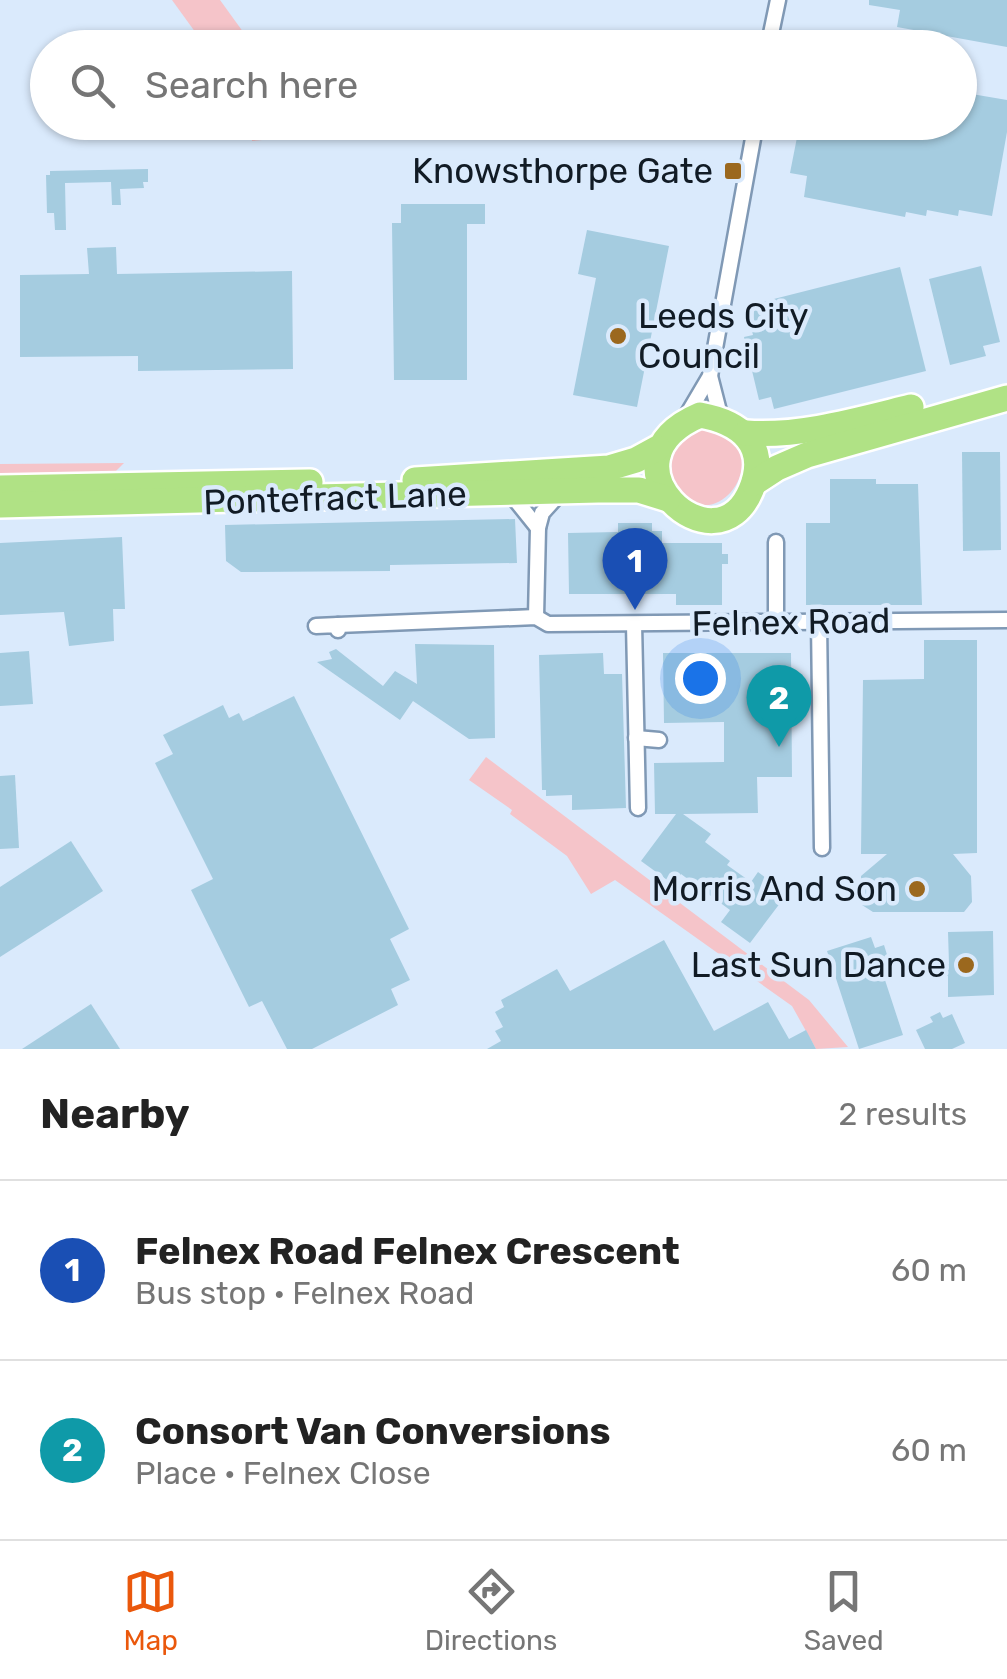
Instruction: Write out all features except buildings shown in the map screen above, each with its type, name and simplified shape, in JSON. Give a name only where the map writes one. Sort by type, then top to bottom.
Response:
[{"type":"highway","points":[[1000,406],[807,456],[777,468],[754,484],[742,506],[729,516],[714,520],[687,515],[668,499],[658,474],[658,448],[666,436],[700,415],[722,419],[746,433],[768,435],[844,422],[1007,380]]},
{"type":"highway","points":[[746,433],[752,448],[754,484]]},
{"type":"highway","name":"Pontefract Lane","points":[[0,488],[405,480],[609,468],[658,448]]},
{"type":"highway","name":"Pontefract Lane","points":[[0,505],[640,490],[668,499]]},
{"type":"street","points":[[772,30],[778,0]]},
{"type":"street","points":[[683,422],[710,376],[753,140]]},
{"type":"street","points":[[710,376],[722,419]]},
{"type":"street","points":[[536,617],[538,528],[542,513],[562,492]]},
{"type":"street","points":[[510,493],[538,528]]},
{"type":"street","points":[[776,542],[776,622]]},
{"type":"street","name":"Felnex Road","points":[[316,626],[536,617],[548,624],[1007,620]]},
{"type":"street","points":[[819,622],[822,848]]},
{"type":"street","points":[[634,624],[638,808]]},
{"type":"street","points":[[636,738],[659,740]]},
{"type":"shaded area","points":[[172,0],[220,0],[242,30],[194,30]]},
{"type":"shaded area","points":[[701,426],[726,435],[739,449],[742,466],[737,483],[726,497],[711,505],[695,503],[679,489],[672,473],[675,445]]},
{"type":"shaded area","points":[[124,463],[116,471],[0,477],[0,464]]},
{"type":"shaded area","points":[[486,757],[809,1000],[848,1047],[816,1049],[792,1006],[615,880],[591,894],[567,856],[469,780]]},
{"type":"place","name":"Knowsthorpe Gate","points":[[733,171]]},
{"type":"place","name":"Leeds City Council","points":[[618,336]]},
{"type":"place","name":"Felnex Road Felnex Crescent","points":[[635,610]]},
{"type":"place","name":"Consort Van Conversions","points":[[779,747]]},
{"type":"place","name":"Morris And Son","points":[[917,889]]},
{"type":"place","name":"Last Sun Dance","points":[[966,965]]}]
